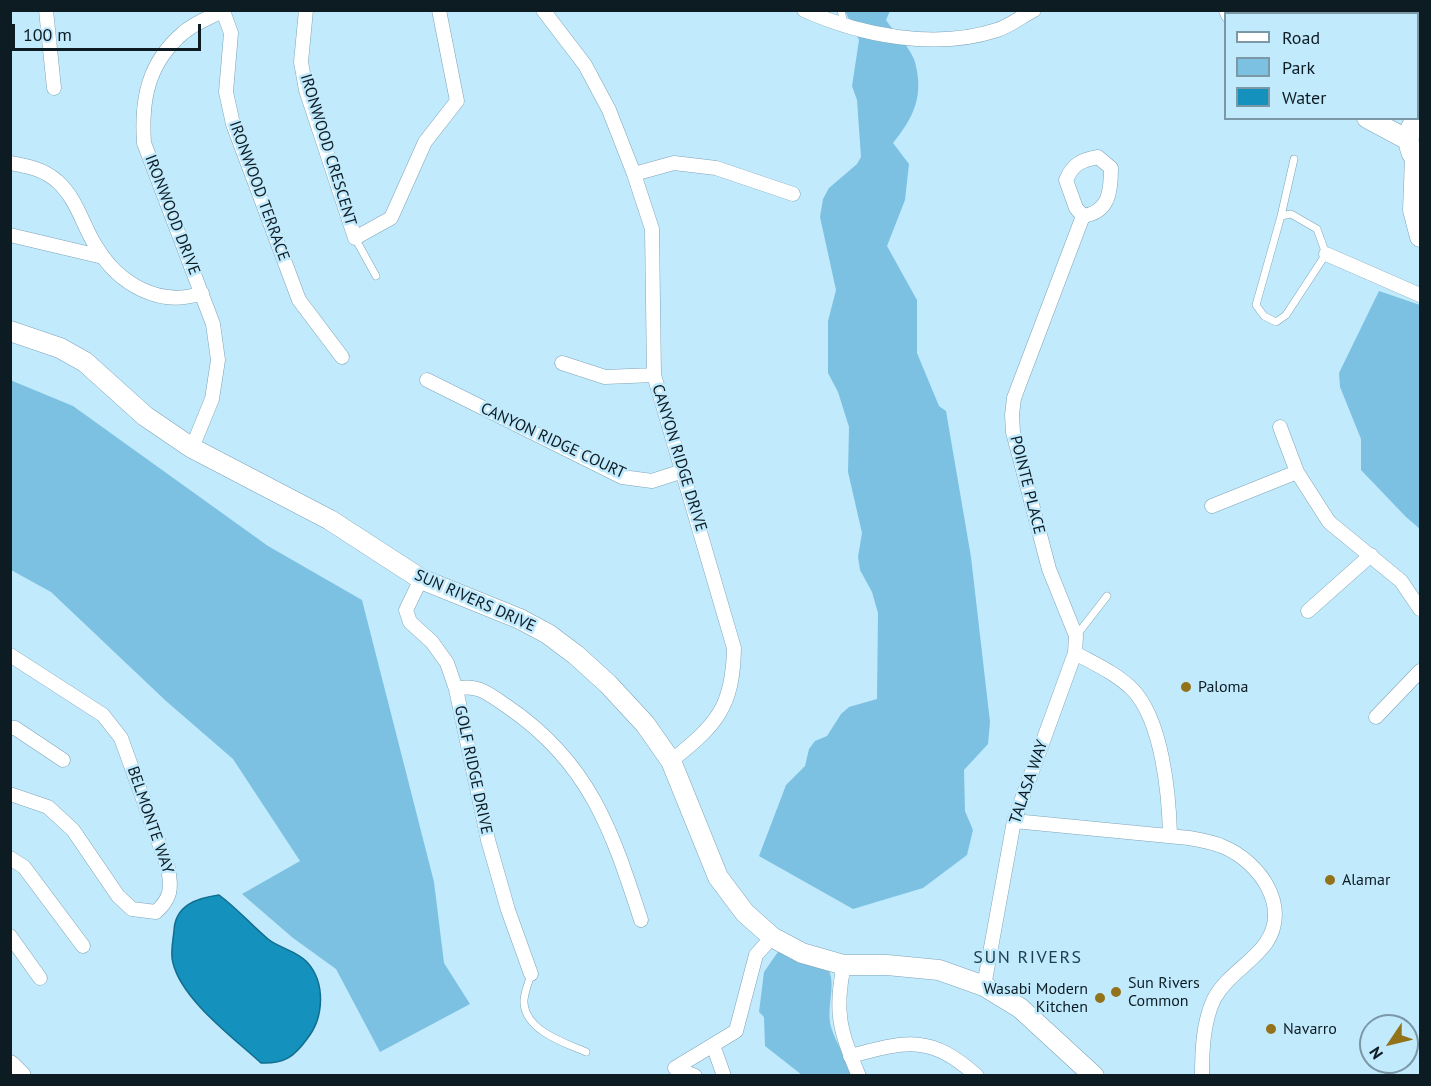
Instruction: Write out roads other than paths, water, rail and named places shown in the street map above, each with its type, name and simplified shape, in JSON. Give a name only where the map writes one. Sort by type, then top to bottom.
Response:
[{"type":"street","points":[[46,10],[54,88]]},
{"type":"street","name":"IRONWOOD CRESCENT","points":[[306,10],[301,62],[306,90],[355,238],[391,218],[425,142],[458,101],[439,10]]},
{"type":"street","name":"CANYON RIDGE DRIVE","points":[[543,10],[585,65],[609,110],[652,229],[654,375],[734,648],[734,680],[715,722],[671,761]]},
{"type":"street","points":[[804,10],[842,17],[879,34],[935,39],[998,30],[1034,10]]},
{"type":"street","name":"IRONWOOD DRIVE","points":[[192,448],[212,399],[218,360],[213,324],[144,143],[142,112],[148,84],[162,56],[184,32],[224,11]]},
{"type":"street","name":"IRONWOOD TERRACE","points":[[224,11],[231,33],[226,92],[233,124],[299,300],[342,357]]},
{"type":"street","points":[[1371,120],[1408,140]]},
{"type":"street","points":[[1416,120],[1410,129],[1408,140],[1418,162],[1413,210],[1420,237]]},
{"type":"street","points":[[10,163],[42,171],[63,186],[75,202],[103,257],[122,276],[149,293],[172,299],[202,293]]},
{"type":"street","points":[[634,174],[674,163],[716,168],[793,194]]},
{"type":"street","name":"POINTE PLACE","points":[[1075,653],[1076,636],[1048,569],[1013,432],[1012,415],[1014,398],[1083,216]]},
{"type":"street","points":[[10,235],[103,257]]},
{"type":"street","points":[[1326,254],[1420,295]]},
{"type":"street","name":"SUN RIVERS DRIVE","points":[[10,331],[60,348],[85,362],[145,416],[192,448],[330,520],[421,579],[520,619],[548,634],[608,684],[645,724],[671,761],[718,877],[746,913],[772,937],[802,953],[844,965],[887,965],[939,970],[984,986],[1020,1008],[1094,1076]]},
{"type":"street","points":[[562,363],[605,377],[654,375]]},
{"type":"street","name":"CANYON RIDGE COURT","points":[[427,380],[622,477],[652,481],[683,471]]},
{"type":"street","points":[[1280,427],[1297,472],[1329,522],[1401,581],[1420,609]]},
{"type":"street","points":[[1212,506],[1297,472]]},
{"type":"street","points":[[1308,611],[1371,555]]},
{"type":"street","name":"GOLF RIDGE DRIVE","points":[[421,579],[406,610],[410,622],[432,642],[447,663],[456,690],[488,840],[508,910],[531,975]]},
{"type":"street","points":[[1075,653],[1100,664],[1129,687],[1148,713],[1167,798],[1170,835]]},
{"type":"street","name":"TALASA WAY","points":[[984,986],[1014,821],[1075,653]]},
{"type":"street","name":"BELMONTE WAY","points":[[10,655],[103,715],[121,738],[168,868],[172,888],[166,902],[156,912],[132,909],[118,896],[73,830],[48,807],[10,794]]},
{"type":"street","points":[[1376,717],[1420,671]]},
{"type":"street","points":[[456,690],[479,687],[533,724],[564,754],[594,799],[616,845],[641,920]]},
{"type":"street","points":[[10,728],[15,728],[63,760]]},
{"type":"street","points":[[1014,821],[1170,835],[1217,844],[1243,858],[1264,881],[1275,908],[1272,930],[1265,944],[1231,975],[1212,1003],[1205,1029],[1202,1076]]},
{"type":"street","points":[[10,858],[24,867],[82,946]]},
{"type":"street","points":[[10,936],[40,978]]},
{"type":"street","points":[[695,1076],[675,1068],[736,1030],[756,955],[772,937]]},
{"type":"street","points":[[844,965],[837,995],[840,1029],[859,1076]]},
{"type":"street","points":[[850,1056],[897,1043],[925,1044],[962,1062],[977,1076]]},
{"type":"street","points":[[713,1045],[724,1076]]},
{"type":"street","points":[[10,1065],[21,1076]]},
{"type":"lane","points":[[1281,216],[1292,214],[1317,228],[1326,254],[1286,315],[1275,322],[1264,316],[1256,305],[1294,159]]},
{"type":"lane","points":[[355,238],[376,276]]},
{"type":"lane","points":[[1076,636],[1107,596]]},
{"type":"lane","points":[[531,975],[524,1003],[531,1019],[548,1036],[586,1052]]},
{"type":"water","points":[[219,895],[268,939],[303,958],[313,970],[317,980],[320,1001],[313,1031],[293,1055],[282,1061],[261,1063],[210,1017],[178,977],[172,951],[175,922],[178,915],[195,901]]},
{"type":"place","name":"Paloma","points":[[1186,687]]},
{"type":"place","name":"Alamar","points":[[1330,880]]},
{"type":"place","name":"Sun Rivers Common","points":[[1116,992]]},
{"type":"place","name":"Wasabi Modern Kitchen","points":[[1100,998]]},
{"type":"place","name":"Navarro","points":[[1271,1029]]},
{"type":"district","name":"SUN RIVERS","points":[[1028,958]]}]
